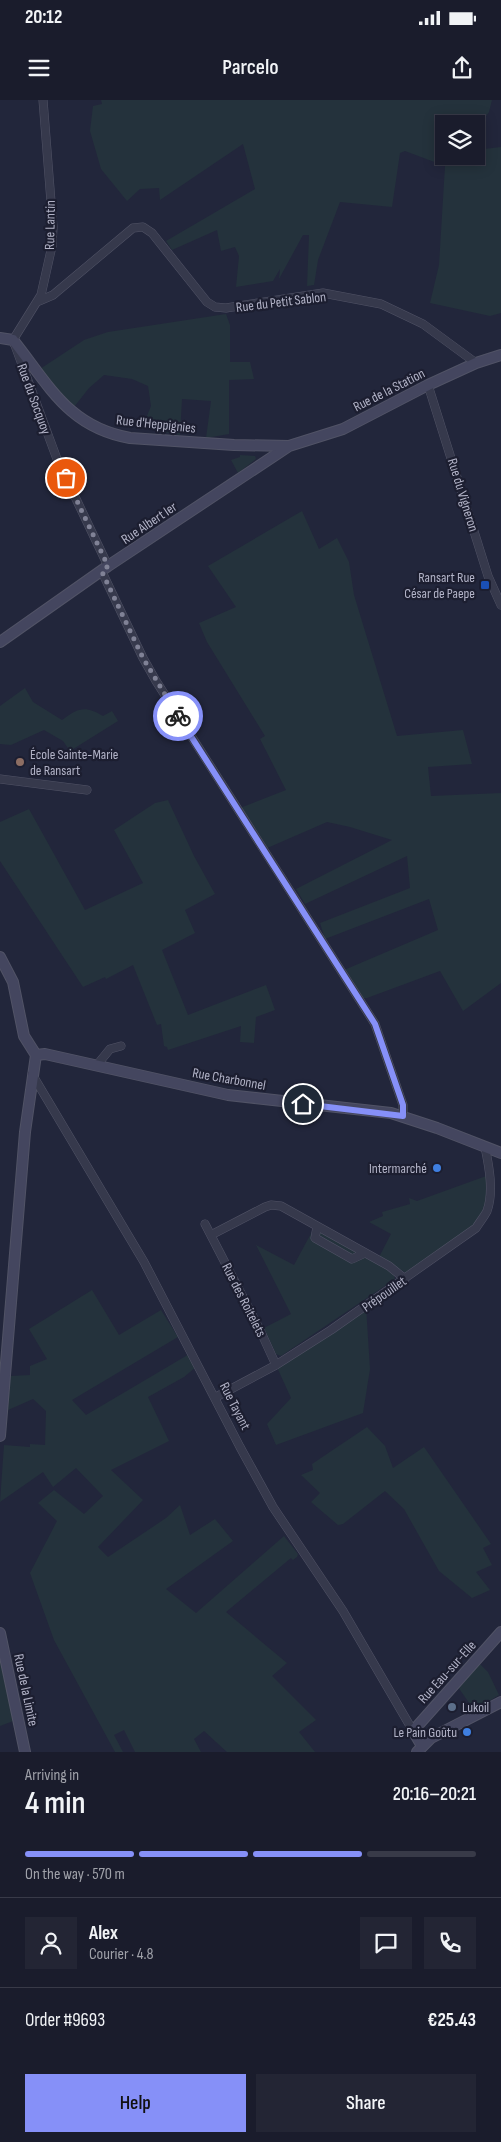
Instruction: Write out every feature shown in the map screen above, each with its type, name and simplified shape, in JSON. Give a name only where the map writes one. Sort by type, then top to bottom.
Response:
[{"type":"street","name":"Rue Lantin","points":[[13,340],[39,300],[50,255],[53,228],[43,100]]},
{"type":"street","name":"Rue du Petit Sablon","points":[[39,300],[53,295],[133,228],[143,227],[152,233],[207,302],[215,307],[226,308],[323,293],[381,304],[423,324],[476,363]]},
{"type":"street","points":[[0,338],[13,340]]},
{"type":"street","name":"Rue d'Heppignies","points":[[13,340],[66,407],[94,427],[113,435],[234,445],[289,446]]},
{"type":"street","name":"Rue du Socquoy","points":[[13,340],[57,459],[143,658],[375,1024],[403,1105],[403,1116]]},
{"type":"street","name":"Rue de la Station","points":[[289,446],[343,429],[428,385],[476,363],[501,355]]},
{"type":"street","name":"Rue du Vigneron","points":[[428,385],[488,576],[501,605]]},
{"type":"street","name":"Rue Albert Ier","points":[[0,642],[289,446]]},
{"type":"street","points":[[0,779],[87,790]]},
{"type":"street","points":[[0,957],[13,982],[24,1036],[36,1055],[24,1132],[0,1436]]},
{"type":"street","points":[[97,1065],[110,1049],[121,1046]]},
{"type":"street","name":"Rue Charbonnel","points":[[36,1055],[45,1054],[228,1095],[403,1116],[501,1153]]},
{"type":"street","name":"Rue Tayant","points":[[32,1073],[144,1262],[273,1507],[343,1611],[413,1731],[420,1749]]},
{"type":"street","name":"Prépouillet","points":[[216,1398],[276,1365],[331,1330],[476,1228],[487,1211],[490,1190],[488,1159],[485,1146]]},
{"type":"street","points":[[211,1235],[271,1205],[281,1206],[317,1227],[314,1234],[316,1238],[352,1259],[365,1253],[389,1266],[405,1279]]},
{"type":"street","name":"Rue des Roitelets","points":[[205,1224],[276,1365]]},
{"type":"street","name":"Rue Eau-sur-Elle","points":[[413,1731],[501,1632]]},
{"type":"street","name":"Rue de la Limite","points":[[0,1633],[25,1752]]},
{"type":"street","points":[[420,1749],[431,1738],[501,1702]]},
{"type":"shaded area","points":[[101,100],[492,100],[489,112],[485,118],[485,115],[435,115],[435,162],[405,151],[400,153],[392,207],[340,202],[318,260],[314,285],[307,286],[309,235],[303,235],[279,279],[280,269],[273,281],[236,287],[239,256],[235,247],[221,251],[217,230],[172,250],[166,241],[255,189],[243,144],[160,200],[159,188],[140,189],[127,201],[101,169],[90,131],[93,106],[102,104]]},
{"type":"shaded area","points":[[501,147],[501,313],[490,316],[430,303],[439,265],[445,166],[442,165],[485,165],[485,149]]},
{"type":"shaded area","points":[[226,314],[230,325],[230,362],[250,362],[254,379],[229,380],[229,434],[206,438],[211,401],[182,399],[180,435],[142,428],[151,406],[148,386],[132,379],[104,375],[89,388],[74,407],[40,369],[84,340],[108,332]]},
{"type":"shaded area","points":[[240,455],[255,456],[256,459],[238,473],[231,460],[240,457]]},
{"type":"shaded area","points":[[302,511],[319,549],[337,538],[349,562],[354,595],[397,736],[463,730],[472,764],[428,767],[431,796],[501,793],[501,983],[463,1011],[440,971],[367,998],[360,998],[344,970],[438,930],[429,899],[325,939],[320,923],[410,888],[407,856],[305,904],[296,889],[392,840],[327,822],[265,849],[240,808],[286,790],[260,739],[265,736],[207,642],[199,623],[236,607],[208,566]]},
{"type":"shaded area","points":[[25,688],[33,702],[62,720],[77,711],[86,709],[103,716],[112,711],[118,721],[70,751],[63,741],[44,730],[11,745],[0,744],[0,706]]},
{"type":"shaded area","points":[[168,800],[194,856],[215,894],[185,910],[195,933],[162,950],[188,1015],[266,985],[275,1010],[256,1017],[254,1043],[240,1042],[241,1026],[168,1050],[164,1046],[161,1024],[157,1025],[133,965],[106,979],[105,977],[83,987],[0,861],[0,822],[29,809],[85,910],[143,883],[114,830],[155,803]]},
{"type":"shaded area","points":[[489,1175],[487,1211],[466,1232],[408,1274],[379,1257],[391,1234],[369,1222],[383,1216],[382,1212],[410,1204],[409,1198],[417,1201]]},
{"type":"shaded area","points":[[315,1226],[392,1269],[395,1279],[281,1356],[276,1354],[264,1328],[291,1314],[256,1245],[294,1265]]},
{"type":"shaded area","points":[[92,1290],[119,1335],[161,1310],[178,1337],[72,1400],[86,1415],[191,1353],[196,1367],[184,1377],[148,1397],[169,1441],[111,1470],[143,1500],[98,1547],[108,1557],[166,1518],[180,1505],[190,1535],[215,1519],[233,1541],[166,1589],[196,1613],[284,1536],[298,1554],[297,1557],[293,1560],[291,1558],[226,1612],[287,1663],[272,1676],[316,1720],[299,1732],[315,1752],[227,1752],[204,1731],[194,1739],[201,1752],[135,1752],[124,1730],[114,1735],[123,1752],[115,1752],[54,1640],[30,1573],[57,1521],[38,1503],[54,1490],[84,1514],[103,1496],[76,1468],[53,1487],[43,1472],[0,1502],[4,1445],[30,1447],[30,1444],[45,1445],[46,1411],[33,1399],[8,1410],[10,1376],[30,1375],[30,1366],[47,1359],[29,1329]]},
{"type":"shaded area","points":[[366,1306],[370,1369],[363,1413],[276,1445],[267,1424],[291,1398],[276,1365]]},
{"type":"shaded area","points":[[367,1427],[385,1446],[393,1468],[424,1447],[491,1544],[483,1548],[492,1565],[476,1572],[490,1590],[472,1598],[439,1571],[404,1509],[385,1491],[343,1524],[338,1525],[311,1502],[320,1493],[301,1475],[313,1470],[312,1464]]},
{"type":"shaded area","points":[[0,1642],[16,1720],[0,1726]]},
{"type":"shaded area","points":[[478,1662],[488,1672],[499,1695],[474,1710],[458,1687]]},
{"type":"way so far","points":[[66,478],[108,566],[102,572],[143,658],[178,716]]},
{"type":"place","name":"Ransart Rue César de Paepe","points":[[485,585]]},
{"type":"place","name":"École Sainte-Marie de Ransart","points":[[20,762]]},
{"type":"place","name":"Intermarché","points":[[437,1168]]},
{"type":"place","name":"Lukoil","points":[[452,1707]]},
{"type":"place","name":"Le Pain Goûtu","points":[[467,1732]]},
{"type":"route","points":[[178,716],[375,1024],[403,1105],[403,1116],[354,1108],[303,1104]]}]
